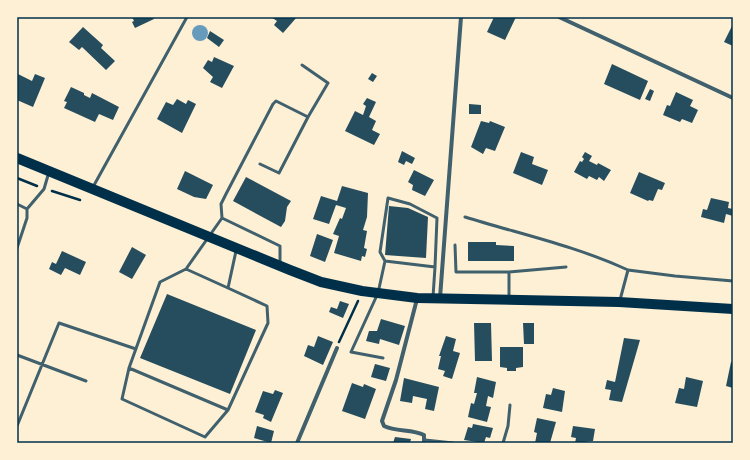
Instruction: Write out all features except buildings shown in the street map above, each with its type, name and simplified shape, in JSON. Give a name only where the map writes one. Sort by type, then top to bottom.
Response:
[{"type":"main road","points":[[17,158],[236,249],[321,282],[362,291],[378,294],[437,299],[619,302],[733,309]]},
{"type":"street","points":[[437,299],[461,17]]},
{"type":"street","points":[[559,17],[733,98]]},
{"type":"street","points":[[417,298],[396,380],[382,421],[384,426],[391,429],[424,435],[425,441]]},
{"type":"street","points":[[297,443],[337,348]]},
{"type":"lane","points":[[92,189],[187,17]]},
{"type":"lane","points":[[260,164],[279,174],[328,83],[302,65]]},
{"type":"lane","points":[[186,268],[267,306],[268,322],[228,410],[205,437],[122,399],[129,368],[160,282],[186,268],[222,218],[221,204],[276,100],[308,118]]},
{"type":"lane","points":[[17,248],[27,218],[27,209],[44,189],[50,172]]},
{"type":"lane","points":[[384,358],[352,352],[378,294],[385,261],[380,252],[388,198],[410,204],[437,218],[435,267],[437,299]]},
{"type":"lane","points":[[17,204],[27,209]]},
{"type":"lane","points":[[465,217],[530,235],[602,258],[628,270],[733,281]]},
{"type":"lane","points":[[222,218],[280,246],[280,266]]},
{"type":"lane","points":[[455,245],[456,272],[509,272],[566,267]]},
{"type":"lane","points":[[228,288],[236,249]]},
{"type":"lane","points":[[385,261],[435,267]]},
{"type":"lane","points":[[619,302],[628,270]]},
{"type":"lane","points":[[509,272],[509,300]]},
{"type":"lane","points":[[17,426],[58,323],[136,349]]},
{"type":"lane","points":[[17,355],[86,381]]},
{"type":"lane","points":[[129,368],[228,410]]},
{"type":"lane","points":[[503,443],[508,426],[510,405]]},
{"type":"lane","points":[[425,441],[453,443]]},
{"type":"path","points":[[17,178],[34,184]]},
{"type":"path","points":[[56,193],[80,200]]},
{"type":"path","points":[[337,348],[362,291]]},
{"type":"water","points":[[200,25],[206,27],[208,33],[206,39],[200,41],[194,39],[192,33],[194,27]]}]
